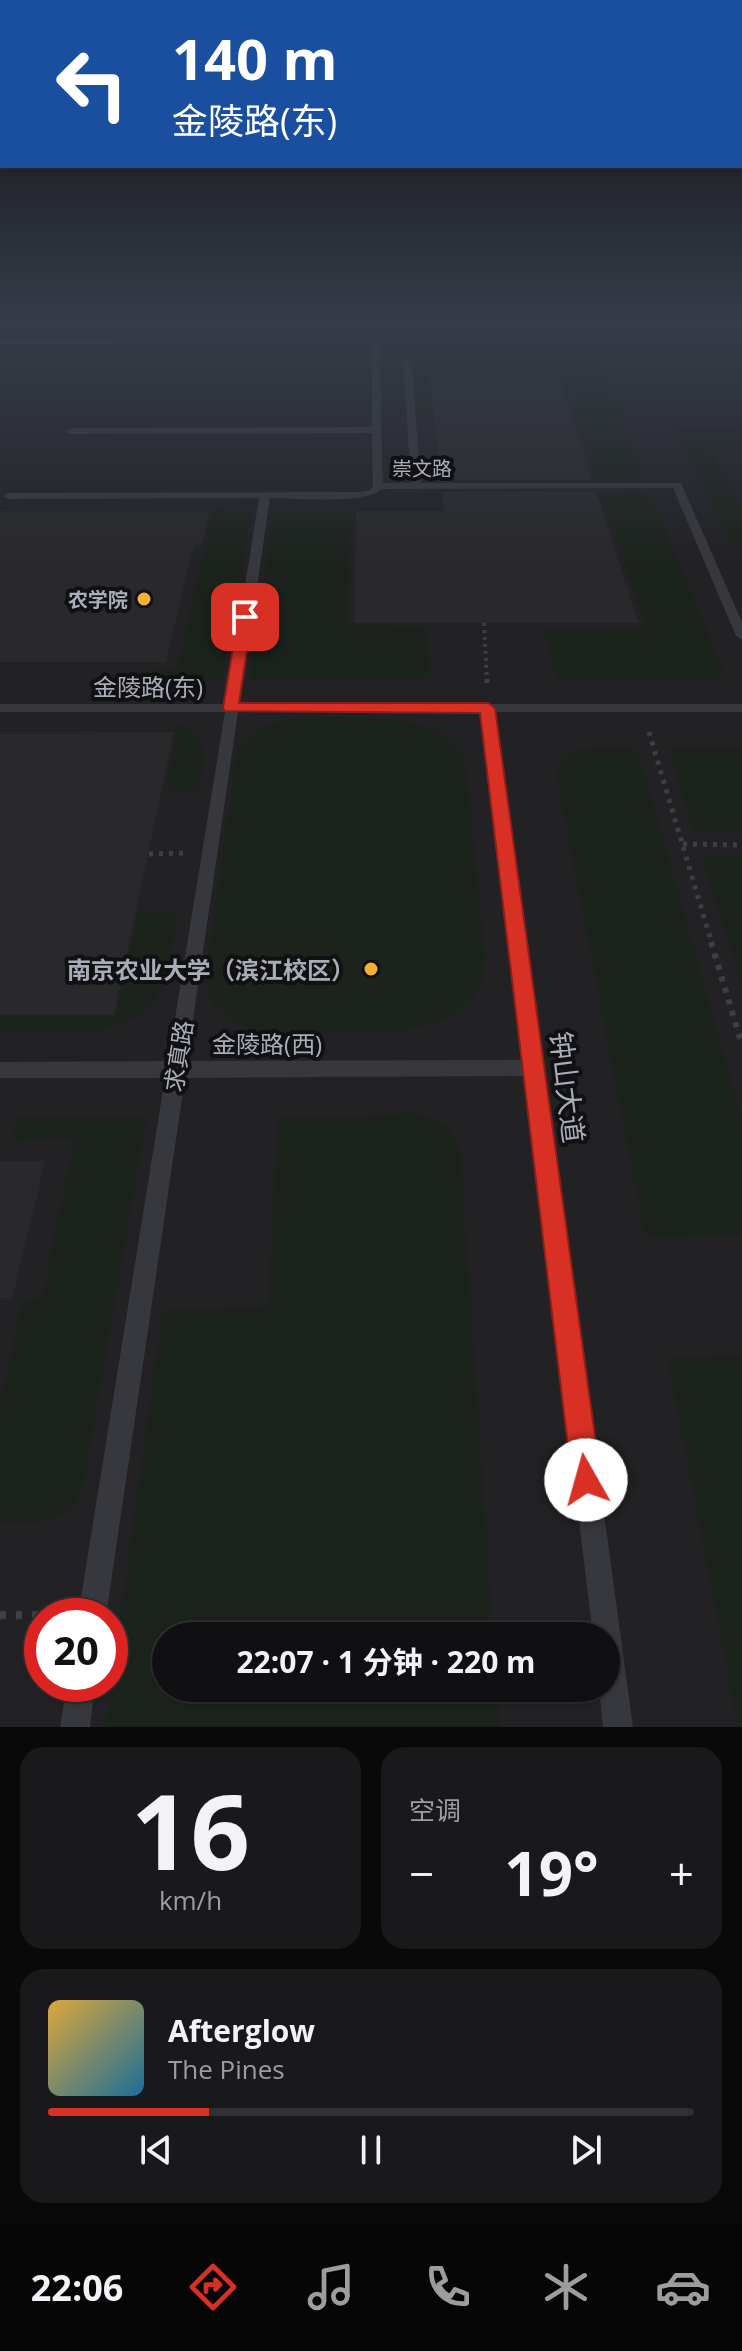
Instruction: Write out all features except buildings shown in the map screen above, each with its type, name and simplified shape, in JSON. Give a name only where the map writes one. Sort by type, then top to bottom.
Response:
[{"type":"lane","points":[[376,404],[378,486]]},
{"type":"lane","points":[[410,404],[416,486]]},
{"type":"lane","points":[[70,431],[377,430]]},
{"type":"lane","name":"崇文路","points":[[8,496],[361,495],[373,492],[378,486],[677,485],[742,636]]},
{"type":"lane","name":"求真路","points":[[95,1598],[265,495]]},
{"type":"lane","name":"金陵路(东)","points":[[0,708],[488,708]]},
{"type":"lane","points":[[488,708],[742,708]]},
{"type":"lane","name":"钟山大道","points":[[488,708],[618,1727]]},
{"type":"lane","name":"金陵路(西)","points":[[0,1070],[533,1068]]},
{"type":"lane","points":[[75,1727],[78,1702]]},
{"type":"path","points":[[484,623],[488,708]]},
{"type":"path","points":[[642,707],[742,1045]]},
{"type":"path","points":[[683,844],[742,845]]},
{"type":"path","points":[[0,1615],[24,1615]]},
{"type":"shaded area","name":"南京农业大学（滨江校区）","points":[[0,404],[742,404],[742,1727],[0,1727]]},
{"type":"shaded area","points":[[417,404],[431,404],[433,420],[418,420]]},
{"type":"shaded area","points":[[573,404],[615,404],[643,472],[641,475],[494,478],[493,472],[595,472]]},
{"type":"shaded area","points":[[676,429],[742,429],[742,449],[710,449],[742,508],[742,545],[732,545]]},
{"type":"shaded area","points":[[497,493],[637,493],[651,496],[727,678],[556,678],[544,630],[646,628],[606,508],[500,508]]},
{"type":"shaded area","points":[[213,510],[251,511],[222,679],[135,679],[138,671],[177,669]]},
{"type":"shaded area","points":[[274,510],[351,510],[347,626],[427,627],[430,678],[250,679]]},
{"type":"shaded area","points":[[328,717],[411,722],[442,734],[465,759],[485,954],[481,982],[469,1002],[451,1016],[428,1025],[375,1032],[280,1033],[245,1028],[223,1015],[214,1005],[205,980],[237,750],[250,736],[266,726],[285,720]]},
{"type":"shaded area","points":[[173,724],[186,727],[201,739],[204,758],[199,791],[165,792],[177,732],[171,731]]},
{"type":"shaded area","points":[[637,747],[742,1119],[742,1236],[645,1237],[557,778],[563,760],[579,750]]},
{"type":"shaded area","points":[[668,747],[742,747],[742,831],[694,832]]},
{"type":"shaded area","points":[[702,858],[742,858],[742,984]]},
{"type":"shaded area","points":[[138,911],[178,911],[165,979],[154,1000],[138,1015],[94,1031],[0,1033],[0,1017],[116,1016]]},
{"type":"shaded area","points":[[416,1114],[444,1124],[460,1146],[492,1622],[152,1622],[152,1702],[498,1702],[499,1727],[105,1727],[108,1702],[128,1702],[128,1598],[123,1598],[163,1308],[268,1307],[278,1118]]},
{"type":"shaded area","points":[[17,1116],[147,1116],[83,1488],[77,1501],[59,1517],[38,1523],[0,1524],[0,1403],[23,1300],[42,1298],[74,1139],[10,1141]]},
{"type":"shaded area","points":[[742,1355],[742,1727],[738,1727],[667,1356]]},
{"type":"place","name":"农学院","points":[[144,599]]},
{"type":"place","name":"南京农业大学（滨江校区）","points":[[371,969]]},
{"type":"route","points":[[245,617],[230,708],[488,708],[586,1480]]}]
